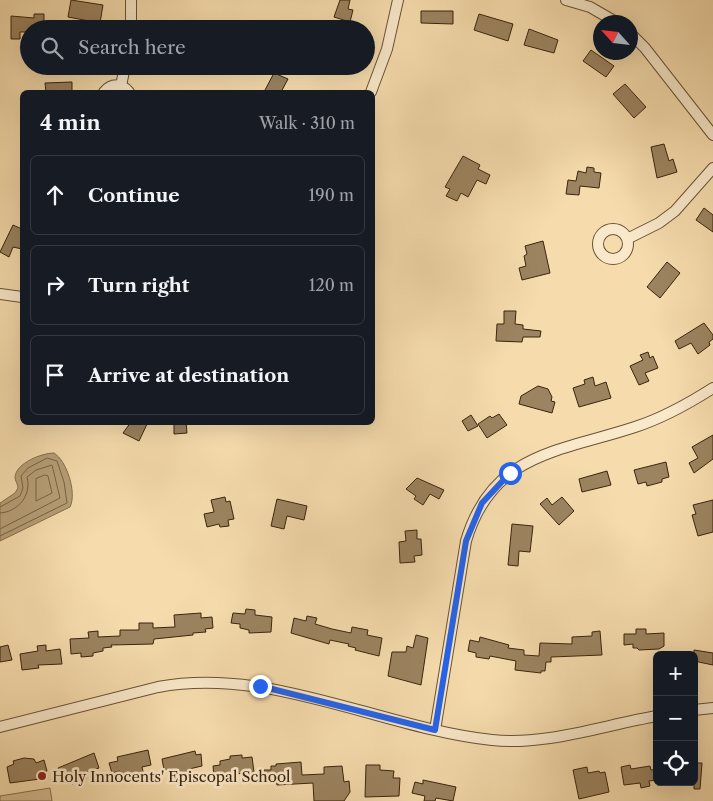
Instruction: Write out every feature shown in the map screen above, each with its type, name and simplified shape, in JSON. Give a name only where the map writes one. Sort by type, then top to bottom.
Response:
[{"type":"street","points":[[131,0],[131,20]]},
{"type":"street","points":[[372,90],[388,49],[398,0]]},
{"type":"street","points":[[566,0],[590,7],[604,15]]},
{"type":"street","points":[[638,41],[713,135]]},
{"type":"street","points":[[107,90],[112,86],[125,89],[125,75]]},
{"type":"street","points":[[627,239],[659,223],[675,211],[713,168]]},
{"type":"street","points":[[0,294],[20,297]]},
{"type":"street","points":[[435,730],[466,541],[476,513],[492,489],[530,459],[650,421],[677,409],[713,388]]},
{"type":"street","points":[[0,726],[158,687],[210,681],[260,686],[435,730],[491,740],[523,741],[653,717]]},
{"type":"street","points":[[698,710],[713,708]]},
{"type":"shaded area","points":[[50,788],[52,801],[0,801],[0,796]]},
{"type":"water","points":[[54,453],[63,463],[70,478],[72,501],[70,507],[0,541],[0,503],[15,493],[18,488],[15,478],[16,472],[30,460]]},
{"type":"building","points":[[71,0],[103,5],[100,20],[84,20],[68,17]]},
{"type":"building","points":[[340,0],[350,0],[348,9],[353,10],[350,20],[334,17]]},
{"type":"building","points":[[421,11],[453,11],[453,24],[421,23]]},
{"type":"building","points":[[34,14],[44,14],[44,20],[20,20],[20,39],[11,39],[11,16],[34,18]]},
{"type":"building","points":[[479,14],[513,24],[508,41],[474,30]]},
{"type":"building","points":[[529,29],[558,40],[554,53],[524,45]]},
{"type":"building","points":[[591,50],[593,51],[593,60],[605,60],[614,66],[606,77],[583,61]]},
{"type":"building","points":[[273,75],[288,79],[282,90],[265,90]]},
{"type":"building","points":[[72,82],[72,90],[46,90],[45,83]]},
{"type":"building","points":[[625,84],[646,107],[634,118],[613,94]]},
{"type":"building","points":[[664,144],[669,161],[673,159],[677,172],[657,178],[651,147]]},
{"type":"building","points":[[463,156],[480,165],[478,169],[490,175],[486,184],[477,180],[468,197],[461,193],[457,201],[446,196],[450,189],[445,187]]},
{"type":"building","points":[[587,167],[594,168],[594,172],[601,173],[599,188],[580,186],[579,195],[566,194],[568,180],[576,181],[578,171],[586,173]]},
{"type":"building","points":[[704,208],[713,215],[713,232],[696,220]]},
{"type":"building","points":[[13,225],[20,228],[20,249],[13,247],[9,257],[0,252]]},
{"type":"building","points":[[543,241],[550,273],[522,280],[519,268],[526,266],[524,256],[527,254],[525,246]]},
{"type":"building","points":[[667,262],[680,273],[660,298],[647,287]]},
{"type":"building","points":[[504,311],[516,311],[515,324],[523,325],[523,329],[541,331],[540,337],[523,337],[522,342],[496,341],[497,324],[504,324]]},
{"type":"building","points":[[704,323],[713,335],[713,339],[709,342],[710,345],[698,354],[691,343],[679,349],[675,341]]},
{"type":"building","points":[[648,352],[650,358],[653,356],[658,368],[645,373],[649,381],[639,385],[630,366],[643,360],[640,355]]},
{"type":"building","points":[[593,377],[595,386],[606,382],[611,398],[579,407],[573,388],[585,384],[584,380]]},
{"type":"building","points":[[538,386],[548,389],[552,397],[551,401],[555,402],[552,413],[519,404],[521,396]]},
{"type":"building","points":[[499,414],[507,425],[487,438],[478,424],[490,416],[492,418]]},
{"type":"building","points":[[471,415],[478,426],[468,431],[462,421]]},
{"type":"building","points":[[129,425],[147,425],[139,441],[123,433]]},
{"type":"building","points":[[174,425],[186,425],[187,433],[174,434]]},
{"type":"building","points":[[713,435],[713,459],[694,473],[689,463],[698,458],[692,447]]},
{"type":"building","points":[[666,462],[669,477],[662,479],[662,482],[647,486],[646,482],[638,484],[634,470]]},
{"type":"building","points":[[607,471],[611,485],[582,492],[579,479]]},
{"type":"building","points":[[417,478],[444,490],[439,499],[430,494],[423,505],[414,499],[416,496],[406,489]]},
{"type":"building","points":[[225,497],[226,502],[230,501],[234,519],[228,520],[229,526],[220,527],[219,524],[207,527],[204,514],[214,512],[211,500]]},
{"type":"building","points":[[562,497],[574,511],[559,525],[540,504],[547,498],[552,505]]},
{"type":"building","points":[[277,499],[307,506],[304,520],[287,516],[284,529],[271,526]]},
{"type":"building","points":[[713,500],[713,532],[698,536],[692,515],[696,514],[693,505]]},
{"type":"building","points":[[512,524],[533,526],[530,552],[519,551],[518,566],[508,565]]},
{"type":"building","points":[[417,530],[417,539],[421,539],[422,555],[414,556],[415,562],[400,563],[399,542],[406,541],[405,531]]},
{"type":"building","points":[[246,609],[255,610],[255,615],[272,617],[271,632],[249,633],[249,630],[240,628],[240,624],[231,623],[233,613],[245,614]]},
{"type":"building","points":[[201,613],[201,618],[212,617],[213,628],[205,629],[206,632],[154,639],[153,644],[111,645],[112,647],[103,648],[103,651],[93,653],[93,656],[81,657],[81,653],[71,654],[70,639],[89,638],[88,632],[98,631],[98,637],[120,636],[120,630],[139,630],[139,623],[153,623],[153,628],[175,627],[174,615]]},
{"type":"building","points":[[307,616],[317,618],[315,624],[332,629],[351,633],[352,627],[368,630],[367,635],[382,638],[379,656],[355,650],[356,648],[348,646],[349,644],[330,640],[329,644],[291,633],[294,618],[306,621]]},
{"type":"building","points":[[636,629],[646,629],[646,634],[664,633],[664,646],[659,649],[639,650],[633,648],[633,644],[624,645],[624,634],[636,634]]},
{"type":"building","points":[[600,631],[602,655],[551,657],[551,662],[546,662],[545,671],[541,671],[541,673],[515,670],[516,661],[490,656],[489,659],[476,657],[476,653],[468,651],[470,640],[479,642],[480,637],[509,645],[508,648],[524,650],[524,655],[539,656],[540,643],[572,644],[572,637],[592,636],[592,632]]},
{"type":"building","points":[[416,635],[428,638],[421,685],[388,676],[392,652],[406,652],[407,646],[413,648]]},
{"type":"building","points":[[8,645],[12,660],[0,662],[0,647]]},
{"type":"building","points":[[46,645],[46,651],[60,649],[62,664],[38,665],[39,668],[22,670],[20,654],[38,651],[37,646]]},
{"type":"building","points":[[694,650],[713,653],[713,665],[698,662],[698,651]]},
{"type":"building","points":[[148,750],[151,765],[142,767],[144,776],[128,780],[126,774],[121,775],[120,771],[112,773],[109,763],[118,761],[117,757]]},
{"type":"building","points":[[195,751],[196,755],[201,754],[202,766],[189,769],[190,775],[173,777],[172,769],[164,770],[162,759]]},
{"type":"building","points":[[94,753],[99,768],[85,773],[86,779],[72,784],[69,776],[61,779],[58,768]]},
{"type":"building","points":[[242,755],[242,758],[252,757],[254,772],[236,774],[237,779],[222,781],[222,776],[214,777],[213,766],[220,765],[220,761],[230,759],[230,756]]},
{"type":"building","points":[[24,758],[34,759],[36,763],[44,760],[47,771],[38,773],[40,779],[10,783],[7,767],[14,764],[13,761]]},
{"type":"building","points":[[301,762],[302,775],[324,774],[324,767],[342,766],[344,782],[349,781],[350,792],[344,801],[314,801],[313,783],[277,785],[276,780],[264,781],[264,770],[271,770],[271,766]]},
{"type":"building","points":[[698,763],[702,763],[700,789],[694,789],[694,786],[698,786]]},
{"type":"building","points":[[366,765],[380,765],[380,770],[394,771],[393,778],[400,778],[399,796],[365,797]]},
{"type":"building","points":[[630,765],[631,769],[650,766],[651,770],[653,770],[653,780],[649,781],[650,786],[641,788],[640,783],[624,785],[621,767]]},
{"type":"building","points":[[587,767],[588,773],[605,772],[609,792],[579,799],[573,770]]},
{"type":"building","points":[[423,780],[456,787],[453,801],[436,798],[435,801],[424,801],[425,796],[412,793],[415,782],[423,784]]},
{"type":"place","name":"Holy Innocents' Episcopal School","points":[[42,776]]},
{"type":"route","points":[[260,686],[435,730],[466,541],[470,527],[476,513],[492,489],[510,473]]}]
